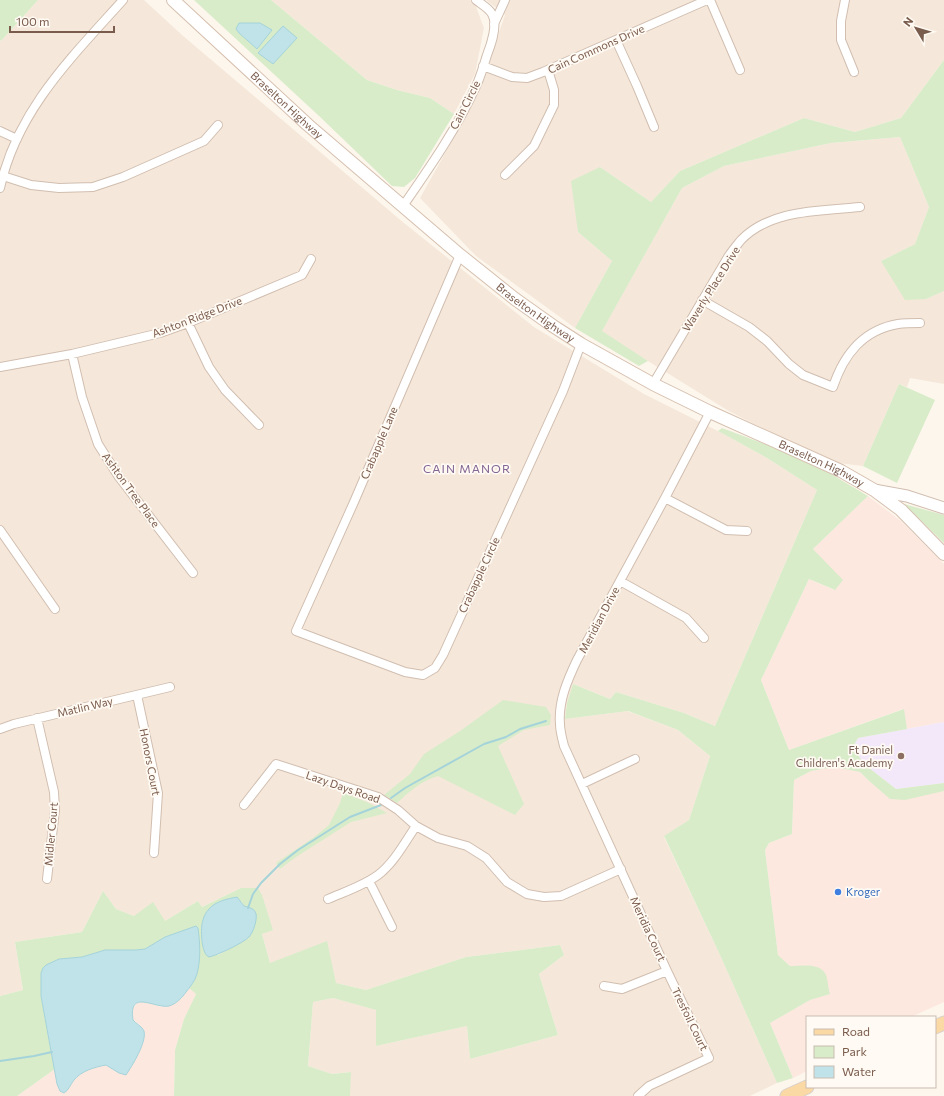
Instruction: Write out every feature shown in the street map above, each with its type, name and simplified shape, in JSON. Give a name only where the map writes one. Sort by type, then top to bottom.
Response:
[{"type":"main road","name":"Braselton Highway","points":[[173,0],[308,125],[460,255],[515,299],[581,344],[653,384],[710,412],[841,471],[874,490],[901,510],[944,554]]},
{"type":"main road","points":[[787,1096],[806,1087]]},
{"type":"street","points":[[0,188],[17,139],[42,94],[123,0]]},
{"type":"street","points":[[476,0],[493,14],[494,25]]},
{"type":"street","name":"Cain Circle","points":[[403,206],[433,162],[461,115],[477,84],[491,43],[494,25],[505,0]]},
{"type":"street","name":"Cain Commons Drive","points":[[483,66],[512,77],[527,78],[707,0]]},
{"type":"street","points":[[710,0],[740,70]]},
{"type":"street","points":[[845,0],[841,21],[841,40],[854,72]]},
{"type":"street","points":[[616,40],[654,127]]},
{"type":"street","points":[[504,175],[534,146],[554,105],[554,90],[548,70]]},
{"type":"street","points":[[3,176],[31,185],[59,188],[93,187],[123,177],[204,141],[218,125]]},
{"type":"street","points":[[0,131],[17,139]]},
{"type":"street","name":"Waverly Place Drive","points":[[653,384],[728,257],[742,239],[760,226],[780,217],[807,212],[860,208]]},
{"type":"street","name":"Crabapple Lane","points":[[296,631],[354,502],[460,255]]},
{"type":"street","name":"Ashton Ridge Drive","points":[[0,365],[72,354],[160,333],[188,323],[302,275],[311,259]]},
{"type":"street","points":[[702,300],[749,327],[767,341],[789,364],[803,374],[833,387],[844,360],[854,347],[866,337],[879,330],[898,324],[920,323]]},
{"type":"street","points":[[188,323],[209,367],[225,390],[260,425]]},
{"type":"street","name":"Crabapple Circle","points":[[296,631],[405,672],[423,675],[435,668],[443,655],[560,398],[581,344]]},
{"type":"street","name":"Ashton Tree Place","points":[[72,354],[82,397],[98,444],[119,477],[193,573]]},
{"type":"street","name":"Meridian Drive","points":[[582,784],[564,746],[560,723],[562,701],[566,683],[710,412]]},
{"type":"street","points":[[874,490],[907,496],[944,508]]},
{"type":"street","points":[[665,498],[726,530],[747,531]]},
{"type":"street","points":[[0,530],[55,608]]},
{"type":"street","points":[[620,581],[686,618],[704,638]]},
{"type":"street","name":"Matlin Way","points":[[0,729],[37,718],[170,687]]},
{"type":"street","name":"Honors Court","points":[[137,695],[158,793],[154,853]]},
{"type":"street","name":"Midler Court","points":[[37,718],[54,792],[55,810],[47,879]]},
{"type":"street","points":[[621,869],[582,784],[635,759]]},
{"type":"street","name":"Lazy Days Road","points":[[244,806],[276,764],[378,797],[398,810],[416,826],[438,838],[467,846],[486,858],[506,882],[527,894],[544,898],[561,896],[621,869]]},
{"type":"street","points":[[328,900],[369,881],[379,874],[389,865],[416,826]]},
{"type":"street","name":"Meridia Court","points":[[604,986],[622,989],[667,971],[621,869]]},
{"type":"street","points":[[369,881],[392,927]]},
{"type":"street","name":"Tresfoil Court","points":[[638,1096],[649,1086],[709,1058],[667,971]]},
{"type":"shaded area","points":[[38,0],[144,0],[182,35],[404,223],[534,327],[644,394],[718,431],[767,458],[817,490],[715,726],[684,713],[616,692],[610,699],[573,684],[567,703],[565,719],[627,711],[678,730],[710,756],[689,820],[664,837],[720,955],[777,1083],[750,1096],[350,1096],[350,1072],[332,1074],[308,1066],[313,1002],[333,998],[377,1010],[376,1046],[467,1026],[470,1059],[558,1035],[539,974],[564,955],[560,945],[466,957],[366,990],[336,983],[270,963],[262,934],[273,929],[241,888],[202,907],[198,901],[165,921],[134,916],[116,909],[103,891],[82,932],[15,942],[23,990],[0,996],[0,40],[1,41]]},
{"type":"shaded area","points":[[271,0],[470,0],[475,4],[484,28],[475,74],[454,114],[430,98],[397,90],[367,80]]},
{"type":"shaded area","points":[[486,0],[944,0],[944,60],[901,118],[855,132],[804,118],[680,171],[651,202],[600,167],[578,232],[612,261],[575,328],[476,256],[420,198],[476,98],[505,15]]},
{"type":"shaded area","points":[[900,137],[929,207],[915,244],[881,261],[926,299],[944,291],[944,384],[910,378],[907,387],[899,384],[863,466],[838,463],[778,437],[727,410],[601,332],[682,188],[724,166],[831,143]]},
{"type":"shaded area","points":[[868,496],[901,521],[944,564],[944,722],[907,729],[903,709],[789,750],[761,680],[809,579],[834,590],[813,549]]},
{"type":"shaded area","name":"Ft Daniel Children's Academy","points":[[944,722],[944,783],[896,789],[864,764],[853,747],[858,738]]},
{"type":"shaded area","points":[[835,767],[860,772],[891,799],[944,791],[944,1002],[913,1016],[806,1016],[806,1072],[793,1078],[770,1023],[810,1000],[829,994],[812,966],[790,966],[778,955],[765,850],[769,843],[792,834],[794,780],[811,771]]},
{"type":"shaded area","points":[[189,988],[196,994],[184,1019],[175,1050],[174,1096],[17,1096],[55,1069],[57,1084],[67,1091],[75,1079],[82,1073],[95,1067],[106,1065],[119,1073],[131,1068],[144,1040],[141,1026],[133,1020],[133,1008],[137,1003],[147,1001],[161,1007],[181,999]]},
{"type":"green space","points":[[0,0],[38,0],[1,41],[0,40]]},
{"type":"green space","points":[[194,0],[271,0],[367,80],[397,90],[430,98],[454,114],[415,178],[404,187],[392,186]]},
{"type":"green space","points":[[944,60],[944,291],[926,299],[905,300],[881,261],[915,244],[929,207],[900,137],[831,143],[724,166],[682,188],[602,331],[648,361],[639,366],[575,328],[612,261],[578,232],[571,181],[600,167],[651,202],[680,171],[804,118],[855,132],[901,118]]},
{"type":"green space","points":[[899,384],[935,400],[897,483],[863,466]]},
{"type":"green space","points":[[722,428],[773,447],[831,474],[868,496],[813,549],[843,580],[835,590],[809,579],[761,680],[789,750],[904,709],[907,729],[858,738],[853,747],[864,764],[896,789],[944,783],[944,791],[905,800],[890,799],[860,772],[835,767],[811,771],[794,780],[792,834],[769,843],[765,850],[778,955],[790,966],[804,965],[820,968],[827,977],[830,994],[810,1000],[770,1023],[793,1078],[777,1083],[720,955],[664,836],[689,820],[710,756],[678,730],[628,711],[565,719],[567,703],[573,684],[610,699],[616,692],[684,713],[715,726],[817,490],[767,458],[718,431]]},
{"type":"green space","points":[[904,504],[944,515],[944,543]]},
{"type":"green space","points":[[503,700],[546,707],[551,715],[550,725],[524,730],[498,746],[524,804],[515,815],[438,776],[421,784],[397,803],[384,795],[410,774],[424,754],[460,731]]},
{"type":"green space","points":[[343,793],[367,802],[387,813],[351,822],[280,869],[276,863],[313,838],[329,825],[340,803]]},
{"type":"green space","points":[[241,888],[258,888],[262,895],[273,930],[262,934],[270,963],[327,941],[336,983],[366,990],[466,957],[560,945],[564,955],[539,974],[558,1035],[470,1059],[467,1026],[376,1046],[376,1010],[333,998],[313,1002],[308,1066],[332,1074],[351,1072],[350,1096],[174,1096],[175,1050],[184,1019],[196,994],[189,988],[197,975],[177,933],[165,937],[145,949],[105,950],[82,957],[59,959],[46,965],[41,982],[41,996],[55,1069],[17,1096],[0,1096],[0,996],[23,990],[15,942],[82,932],[103,891],[116,909],[134,916],[153,902],[165,921],[198,901],[202,907]],"holes":[[[223,900],[241,901],[246,907],[249,938],[218,955],[205,953],[202,929],[205,915],[209,909]]]},
{"type":"water","points":[[239,23],[260,23],[272,30],[257,49],[236,29]]},
{"type":"water","points":[[283,26],[297,38],[273,64],[258,53]]},
{"type":"water","points":[[237,897],[244,906],[249,907],[256,913],[253,931],[249,937],[241,942],[209,957],[204,951],[201,934],[205,916],[208,910],[215,904]]},
{"type":"water","points":[[196,926],[198,928],[200,957],[195,979],[181,999],[172,1005],[163,1006],[139,1002],[135,1005],[133,1010],[133,1020],[143,1029],[144,1036],[138,1054],[126,1075],[119,1073],[106,1065],[80,1074],[66,1092],[64,1093],[60,1091],[57,1084],[41,996],[41,973],[43,968],[59,959],[82,957],[105,950],[145,949],[165,937]]},
{"type":"waterway","points":[[391,798],[405,788],[484,744],[506,737],[520,729],[546,721]]},
{"type":"waterway","points":[[248,908],[253,894],[261,883],[280,864],[298,850],[350,817],[381,805]]},
{"type":"waterway","points":[[0,1061],[52,1052]]},
{"type":"place","name":"Ft Daniel Children's Academy","points":[[901,756]]},
{"type":"place","name":"Kroger","points":[[838,892]]},
{"type":"district","name":"CAIN MANOR","points":[[467,469]]}]
